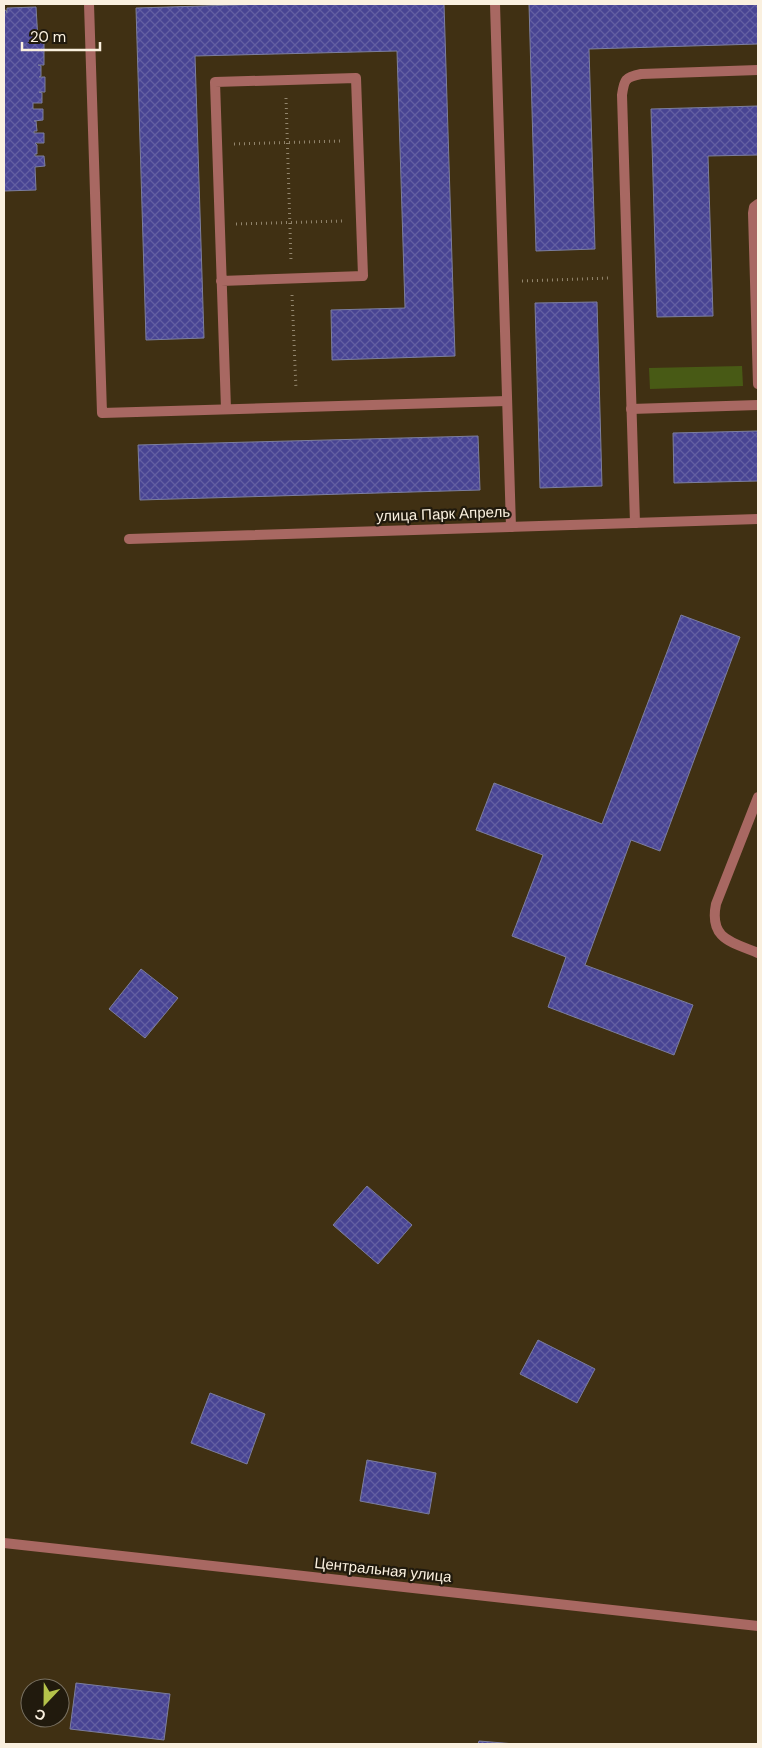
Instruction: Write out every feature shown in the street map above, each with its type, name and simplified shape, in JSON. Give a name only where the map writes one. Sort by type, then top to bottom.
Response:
[{"type":"street","points":[[89,4],[102,413],[507,401]]},
{"type":"street","points":[[495,4],[511,526]]},
{"type":"street","points":[[635,523],[623,83],[630,76],[641,74],[758,70]]},
{"type":"street","points":[[222,280],[363,276],[356,78],[215,82],[226,409]]},
{"type":"street","points":[[758,204],[754,207],[753,213],[758,384]]},
{"type":"street","points":[[631,409],[758,405]]},
{"type":"street","name":"улица Парк Апрель","points":[[129,539],[758,519]]},
{"type":"street","points":[[758,797],[716,904],[713,918],[717,931],[726,941],[758,953]]},
{"type":"street","name":"Центральная улица","points":[[4,1543],[758,1626]]},
{"type":"path","points":[[286,80],[296,407]]},
{"type":"path","points":[[217,144],[358,140]]},
{"type":"path","points":[[220,224],[361,220]]},
{"type":"path","points":[[504,282],[627,278]]},
{"type":"green space","points":[[742,366],[743,386],[650,389],[649,368]]},
{"type":"building","points":[[267,4],[444,4],[455,356],[332,360],[331,310],[405,308],[397,51],[195,56],[204,338],[146,340],[136,8]]},
{"type":"building","points":[[529,4],[758,4],[758,44],[589,49],[595,249],[536,251]]},
{"type":"building","points":[[36,7],[38,40],[44,40],[44,65],[38,65],[41,66],[41,76],[39,77],[45,77],[45,92],[39,92],[42,93],[42,103],[33,103],[33,109],[43,109],[43,120],[34,121],[36,121],[37,131],[34,131],[34,133],[44,133],[44,143],[35,143],[37,145],[37,154],[35,156],[44,156],[45,166],[35,167],[36,190],[4,191],[4,11],[6,10],[7,13],[7,8]]},
{"type":"building","points":[[758,106],[758,155],[708,156],[713,316],[657,317],[651,109]]},
{"type":"building","points":[[597,302],[602,486],[540,488],[535,303]]},
{"type":"building","points":[[758,431],[758,481],[674,483],[673,433]]},
{"type":"building","points":[[478,436],[480,490],[140,500],[138,445]]},
{"type":"building","points":[[681,615],[740,637],[660,851],[631,840],[585,965],[693,1005],[674,1055],[548,1007],[566,957],[512,936],[543,855],[476,830],[494,783],[602,824]]},
{"type":"building","points":[[141,969],[178,998],[145,1038],[109,1009]]},
{"type":"building","points":[[367,1186],[412,1225],[378,1264],[333,1225]]},
{"type":"building","points":[[538,1340],[595,1369],[577,1403],[520,1374]]},
{"type":"building","points":[[210,1393],[265,1414],[247,1464],[191,1443]]},
{"type":"building","points":[[367,1460],[436,1473],[429,1514],[360,1501]]},
{"type":"building","points":[[76,1683],[170,1694],[164,1740],[70,1729]]},
{"type":"building","points":[[479,1741],[515,1744],[478,1744]]}]
